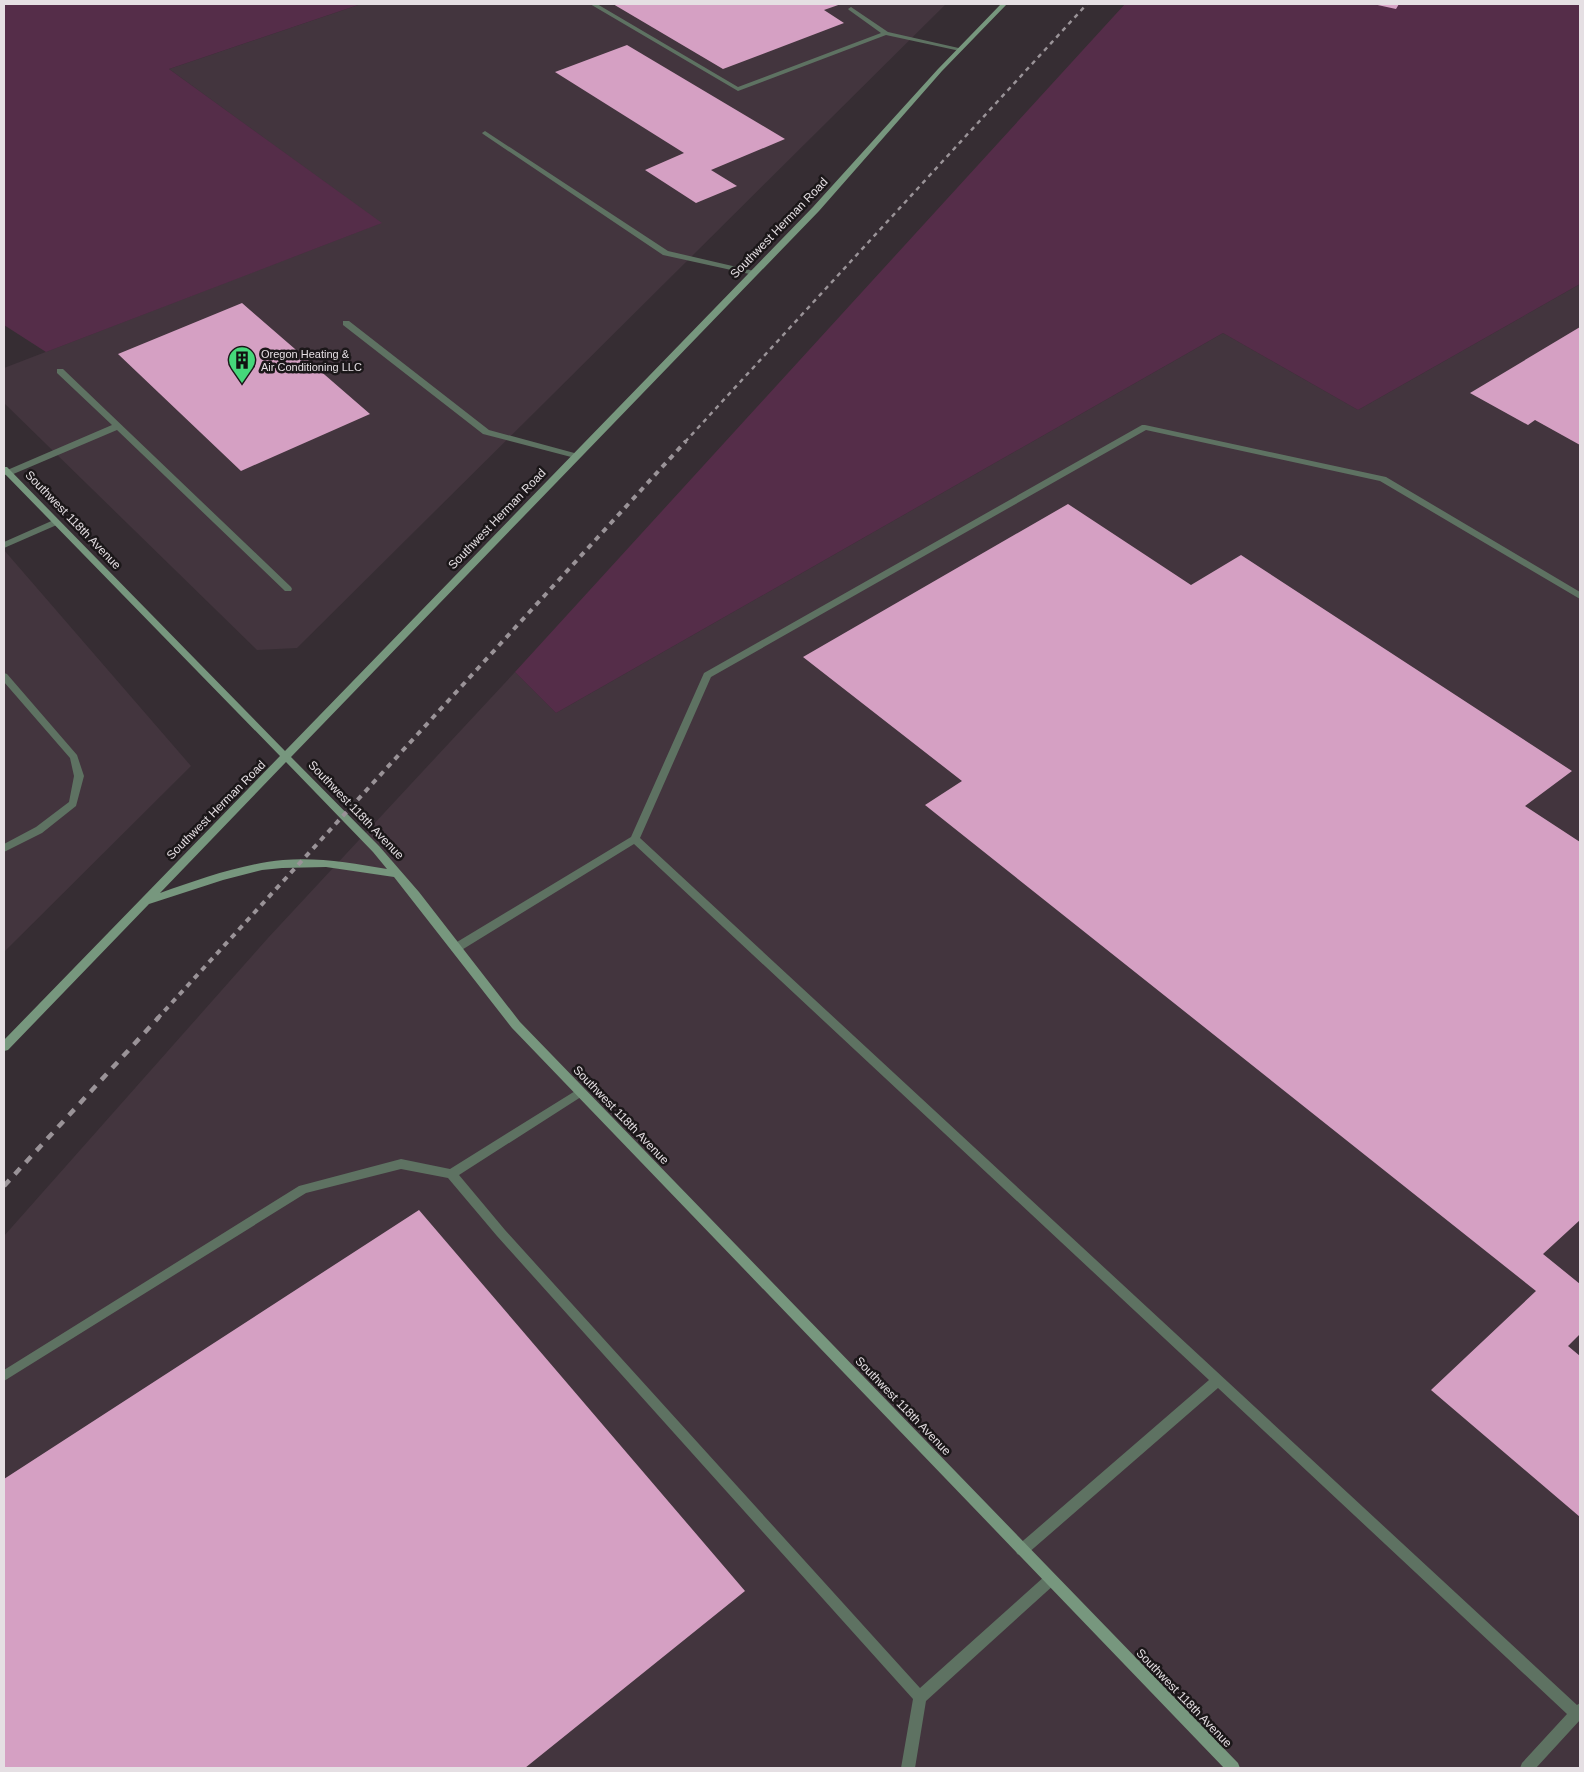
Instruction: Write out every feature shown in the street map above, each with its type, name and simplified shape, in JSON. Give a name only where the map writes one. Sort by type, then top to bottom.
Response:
[{"type":"main road","name":"Southwest Herman Road","points":[[4,1047],[143,902],[286,758],[330,708],[816,209],[960,49],[1004,4]]},
{"type":"main road","name":"Southwest 118th Avenue","points":[[6,471],[376,849],[516,1025],[1050,1580],[1234,1768]]},
{"type":"main road","points":[[143,902],[228,874],[259,867],[293,863],[355,867],[397,874]]},
{"type":"lane","points":[[593,4],[738,89],[886,33]]},
{"type":"lane","points":[[851,9],[886,33],[960,49]]},
{"type":"lane","points":[[485,133],[666,253],[754,273]]},
{"type":"lane","points":[[346,323],[486,432],[575,456]]},
{"type":"lane","points":[[60,371],[288,589]]},
{"type":"lane","points":[[6,471],[118,426]]},
{"type":"lane","points":[[456,948],[635,839],[707,675],[1145,427],[1383,479],[1580,596]]},
{"type":"lane","points":[[4,545],[56,522]]},
{"type":"lane","points":[[4,676],[74,757],[79,776],[72,804],[39,830],[4,848]]},
{"type":"lane","points":[[635,839],[1578,1712],[1527,1768]]},
{"type":"lane","points":[[451,1174],[580,1092]]},
{"type":"lane","points":[[4,1376],[303,1189],[401,1164],[451,1174],[501,1233],[920,1697]]},
{"type":"lane","points":[[1022,1550],[1218,1380]]},
{"type":"lane","points":[[908,1768],[920,1697],[1050,1580]]},
{"type":"shaded area","points":[[4,4],[361,4],[169,69],[382,223],[46,352],[4,325]]},
{"type":"shaded area","points":[[361,4],[946,4],[297,648],[257,650],[4,403],[4,368],[381,223],[169,69]]},
{"type":"shaded area","points":[[1125,4],[1580,4],[1580,284],[1358,410],[1223,333],[556,713],[515,672]]},
{"type":"shaded area","points":[[1580,284],[1580,1768],[4,1768],[4,1236],[268,938],[515,672],[556,713],[1223,333],[1358,410]]},
{"type":"shaded area","points":[[4,550],[191,766],[4,952]]},
{"type":"building","points":[[613,4],[841,4],[824,10],[844,23],[723,69]]},
{"type":"building","points":[[1373,4],[1399,4],[1396,9]]},
{"type":"building","points":[[627,45],[785,139],[711,170],[737,186],[696,203],[645,170],[684,153],[555,72]]},
{"type":"building","name":"Oregon Heating & Air Conditioning LLC","points":[[242,303],[370,414],[241,471],[118,354]]},
{"type":"building","points":[[1580,327],[1580,445],[1535,420],[1528,425],[1470,393]]},
{"type":"building","points":[[1068,504],[1191,585],[1241,555],[1572,771],[1525,806],[1580,842],[1580,1220],[1543,1254],[1580,1284],[1580,1334],[1568,1346],[1580,1356],[1580,1517],[1431,1390],[1536,1291],[925,805],[962,781],[803,657]]},
{"type":"building","points":[[419,1210],[745,1591],[525,1768],[4,1768],[4,1479]]},
{"type":"railway","points":[[685,442],[1087,4]]},
{"type":"railway","points":[[157,1019],[686,441]]},
{"type":"railway","points":[[4,1186],[159,1017]]},
{"type":"place","name":"Oregon Heating & Air Conditioning LLC","points":[[242,384]]}]
